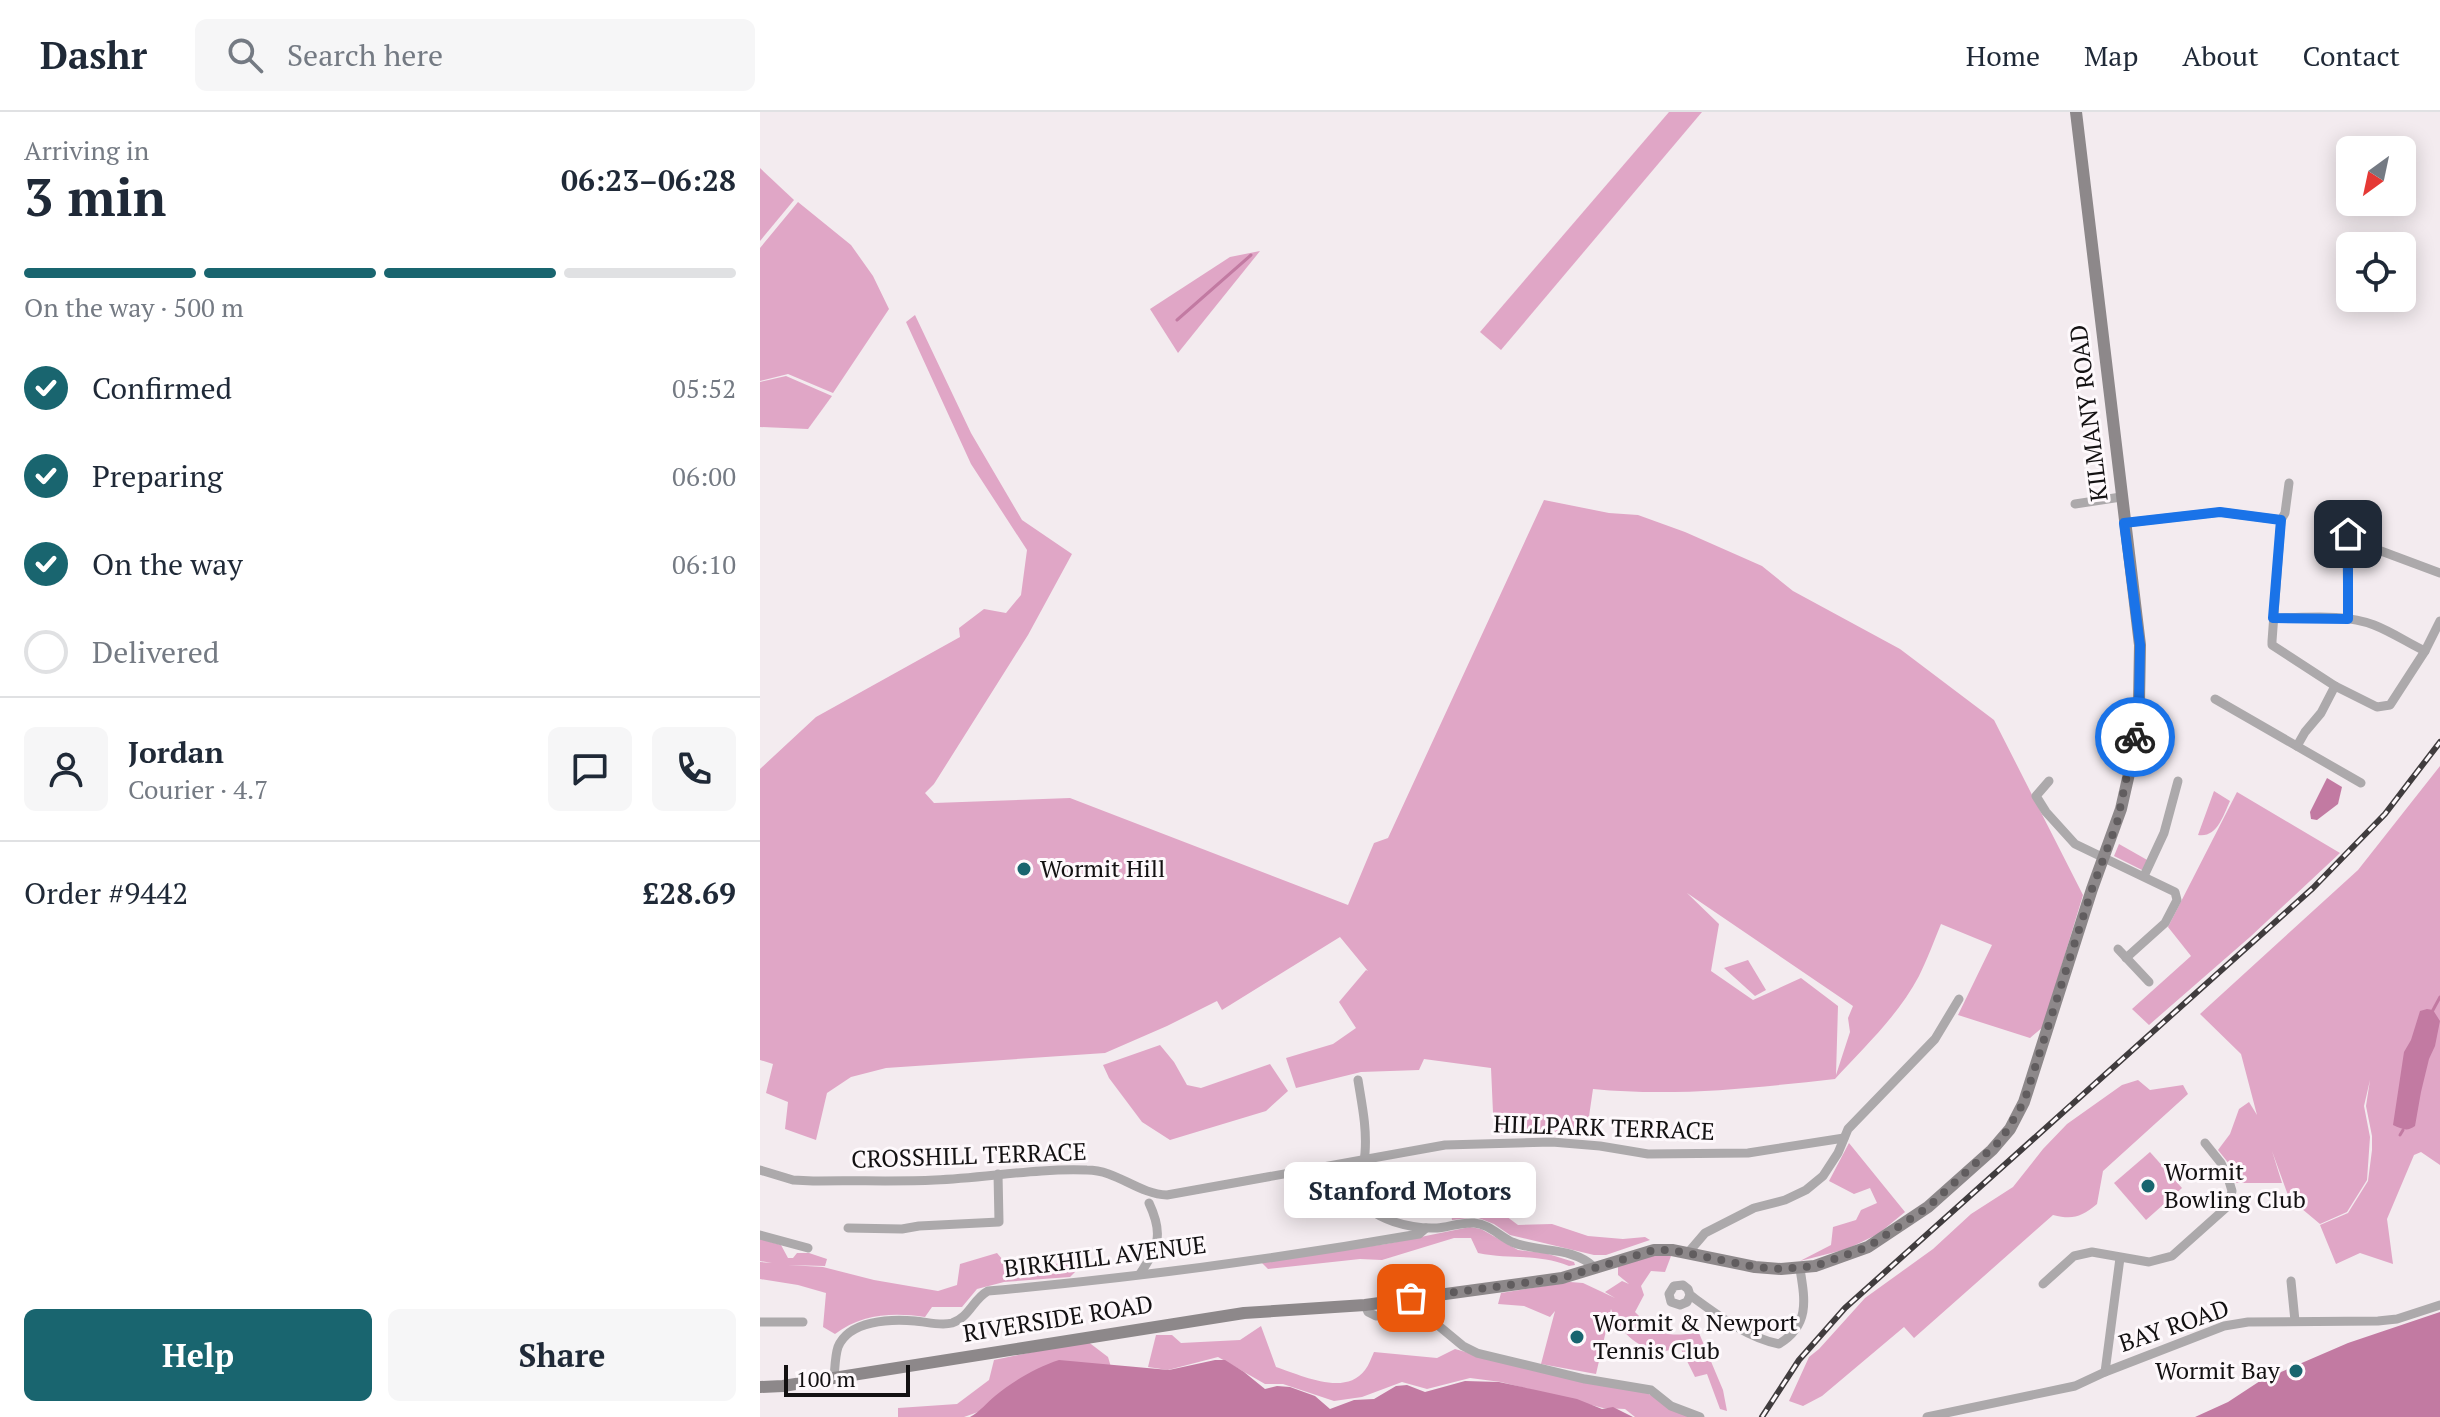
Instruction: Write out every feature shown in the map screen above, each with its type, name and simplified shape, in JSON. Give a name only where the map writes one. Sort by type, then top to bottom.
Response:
[{"type":"main road","name":"KILMANY ROAD","points":[[1800,1269],[1850,1255],[1885,1237],[1928,1207],[2001,1140],[2018,1115],[2117,823],[2128,779],[2139,702],[2140,645],[2076,112]]},
{"type":"main road","name":"RIVERSIDE ROAD","points":[[760,1387],[783,1386],[1229,1315],[1365,1305],[1562,1278],[1654,1250],[1755,1267],[1800,1269]]},
{"type":"street","points":[[2289,483],[2285,513],[2281,520],[2273,618],[2272,641],[2275,648],[2335,686],[2377,707],[2385,707],[2390,705],[2425,651],[2440,621]]},
{"type":"street","points":[[2075,504],[2121,497]]},
{"type":"street","points":[[2348,619],[2347,550],[2351,510]]},
{"type":"street","points":[[2124,523],[2220,512],[2281,520]]},
{"type":"street","points":[[2347,550],[2381,551],[2440,573]]},
{"type":"street","points":[[2273,618],[2348,619],[2373,624],[2425,651]]},
{"type":"street","points":[[2297,746],[2321,713],[2335,686]]},
{"type":"street","points":[[2215,699],[2361,783]]},
{"type":"street","points":[[2049,781],[2036,796],[2075,844],[2106,853],[2175,892],[2177,900],[2165,923],[2126,958]]},
{"type":"street","points":[[2144,876],[2164,833],[2178,781]]},
{"type":"street","points":[[2118,949],[2149,982]]},
{"type":"street","points":[[1687,1254],[1705,1233],[1754,1208],[1785,1200],[1806,1190],[1823,1176],[1854,1122],[1935,1039],[1959,999]]},
{"type":"street","points":[[1358,1080],[1365,1120],[1360,1185],[1366,1205],[1376,1214],[1388,1220],[1426,1228],[1478,1223],[1512,1241],[1583,1259],[1589,1269]]},
{"type":"street","name":"HILLPARK TERRACE","points":[[1364,1160],[1445,1145],[1552,1142],[1648,1154],[1719,1153],[1786,1148],[1844,1138]]},
{"type":"street","points":[[2043,1284],[2074,1256],[2092,1252],[2149,1262],[2172,1256],[2228,1206],[2232,1191],[2229,1181],[2221,1163],[2205,1143]]},
{"type":"street","name":"CROSSHILL TERRACE","points":[[760,1170],[793,1180],[813,1181],[936,1180],[1091,1170],[1107,1173],[1154,1195],[1167,1195],[1364,1160]]},
{"type":"street","points":[[848,1228],[902,1229],[999,1222],[998,1174]]},
{"type":"street","points":[[1140,1274],[1152,1257],[1159,1235],[1158,1221],[1149,1203]]},
{"type":"street","name":"BIRKHILL AVENUE","points":[[834,1378],[837,1349],[843,1337],[853,1330],[879,1322],[900,1320],[947,1324],[966,1316],[981,1295],[988,1291],[1330,1250],[1419,1234],[1426,1228]]},
{"type":"street","points":[[760,1235],[792,1250],[808,1248]]},
{"type":"street","points":[[2105,1372],[2120,1258]]},
{"type":"street","points":[[1690,1295],[1739,1329],[1779,1344],[1792,1336],[1801,1322],[1805,1300],[1800,1269]]},
{"type":"street","points":[[2291,1281],[2295,1321]]},
{"type":"street","points":[[1365,1305],[1368,1312],[1376,1316],[1428,1317],[1463,1346],[1477,1353],[1585,1379],[1651,1390],[1671,1406],[1700,1417]]},
{"type":"street","name":"BAY ROAD","points":[[1927,1417],[2075,1386],[2224,1326],[2248,1322],[2378,1321],[2397,1319],[2440,1305]]},
{"type":"street","points":[[760,1322],[803,1322]]},
{"type":"shaded area","points":[[1669,112],[1702,112],[1501,350],[1480,332]]},
{"type":"shaded area","points":[[760,168],[794,200],[760,241]]},
{"type":"shaded area","points":[[798,202],[851,245],[873,276],[889,309],[833,393],[788,374],[760,381],[760,248]]},
{"type":"shaded area","points":[[1260,251],[1178,353],[1150,309],[1230,257]]},
{"type":"shaded area","points":[[915,315],[971,433],[1022,520],[1072,554],[1028,635],[934,784],[925,793],[934,803],[1070,798],[1348,905],[1374,843],[1388,838],[1544,500],[1609,513],[1638,515],[1762,566],[1793,591],[1900,649],[1994,720],[2083,895],[2043,1027],[2030,1038],[1958,1015],[1992,945],[1941,924],[1911,991],[1835,1079],[1684,1092],[1593,1089],[1586,1137],[1494,1135],[1491,1068],[1424,1059],[1419,1070],[1361,1072],[1296,1088],[1286,1058],[1333,1044],[1356,1028],[1339,1002],[1368,971],[1340,937],[1222,1010],[1217,1001],[1105,1053],[886,1068],[851,1077],[827,1093],[816,1140],[785,1129],[788,1102],[766,1093],[773,1064],[760,1060],[760,769],[816,717],[960,637],[959,628],[984,609],[1006,613],[1021,595],[1027,550],[971,464],[906,322]],"holes":[[[1687,893],[1853,1006],[1848,1018],[1850,1032],[1836,1075],[1838,1006],[1801,978],[1753,1000],[1711,971],[1719,924]]]},
{"type":"shaded area","points":[[786,376],[832,396],[808,429],[760,427],[760,382]]},
{"type":"shaded area","points":[[2440,766],[2440,1165],[2421,1152],[2414,1155],[2387,1219],[2393,1264],[2360,1253],[2336,1264],[2320,1225],[2348,1213],[2368,1181],[2372,1136],[2366,1106],[2370,1080],[2364,1106],[2370,1137],[2367,1180],[2347,1212],[2320,1224],[2289,1198],[2272,1151],[2282,1183],[2236,1183],[2230,1165],[2218,1150],[2230,1134],[2239,1109],[2249,1102],[2257,1115],[2241,1054],[2200,1014],[2358,870]]},
{"type":"shaded area","points":[[2327,778],[2342,787],[2338,804],[2317,820],[2311,819],[2310,812]]},
{"type":"shaded area","points":[[2214,791],[2230,801],[2215,830],[2198,835]]},
{"type":"shaded area","points":[[2237,792],[2340,853],[2149,1025],[2132,1009],[2191,956],[2168,927]]},
{"type":"shaded area","points":[[2119,844],[2149,861],[2144,871],[2114,856]]},
{"type":"shaded area","points":[[1748,960],[1766,990],[1755,996],[1724,968]]},
{"type":"shaded area","points":[[2433,1010],[2440,1021],[2415,1126],[2404,1129],[2393,1125],[2404,1052],[2420,1011]]},
{"type":"shaded area","points":[[1160,1045],[1187,1085],[1201,1088],[1270,1064],[1288,1091],[1266,1111],[1170,1140],[1142,1122],[1103,1065]]},
{"type":"shaded area","points":[[2138,1080],[2150,1090],[2183,1085],[2188,1094],[2103,1171],[2097,1204],[2076,1216],[2053,1215],[1914,1338],[1904,1327],[1822,1396],[1803,1406],[1789,1401],[1809,1357],[1865,1298],[1933,1249],[1971,1214],[2013,1187],[2067,1124],[2122,1085]]},
{"type":"shaded area","points":[[1849,1143],[1905,1212],[1878,1234],[1847,1249],[1800,1261],[1831,1245],[1833,1227],[1856,1220],[1861,1210],[1877,1203],[1870,1188],[1854,1194],[1829,1181]]},
{"type":"shaded area","name":"Wormit Bowling Club","points":[[2150,1152],[2182,1188],[2146,1220],[2114,1183]]},
{"type":"shaded area","points":[[1450,1204],[1490,1204],[1518,1225],[1552,1224],[1588,1236],[1645,1237],[1650,1240],[1606,1255],[1594,1255],[1510,1235],[1476,1217],[1452,1220]]},
{"type":"shaded area","points":[[1470,1227],[1481,1229],[1518,1250],[1545,1253],[1574,1262],[1575,1265],[1478,1253],[1471,1238],[1454,1238],[1382,1260],[1360,1259],[1268,1269],[1260,1261],[1386,1244]]},
{"type":"shaded area","points":[[760,1239],[781,1245],[788,1258],[793,1258],[797,1253],[809,1253],[827,1259],[825,1266],[788,1265],[823,1267],[938,1291],[957,1285],[960,1264],[997,1253],[1008,1266],[1053,1268],[1060,1260],[1077,1257],[1079,1268],[1070,1277],[1004,1282],[977,1289],[962,1307],[932,1307],[925,1317],[878,1316],[856,1322],[835,1334],[823,1327],[826,1293],[760,1279],[760,1262],[772,1263],[760,1261]]},
{"type":"shaded area","points":[[1651,1255],[1671,1256],[1665,1272],[1651,1271],[1641,1286],[1644,1295],[1635,1312],[1664,1333],[1699,1333],[1723,1390],[1727,1411],[1720,1409],[1707,1374],[1695,1377],[1680,1347],[1662,1351],[1643,1346],[1623,1331],[1611,1309],[1596,1374],[1541,1364],[1555,1311],[1550,1317],[1524,1306],[1498,1304],[1501,1293],[1570,1282],[1583,1283],[1615,1298],[1605,1292],[1622,1281],[1629,1284],[1618,1275],[1618,1266]]},
{"type":"shaded area","points":[[2440,1312],[2440,1417],[2195,1417],[2228,1402],[2260,1381],[2348,1343]]},
{"type":"shaded area","points":[[1261,1326],[1276,1367],[1322,1382],[1346,1382],[1356,1378],[1366,1368],[1374,1352],[1437,1358],[1455,1349],[1512,1365],[1645,1392],[1691,1417],[1635,1417],[1625,1409],[1603,1408],[1501,1382],[1470,1378],[1427,1389],[1402,1382],[1362,1397],[1334,1401],[1283,1384],[1265,1384],[1218,1357],[1168,1370],[1148,1367],[1156,1335],[1172,1335],[1181,1343],[1240,1340]]},
{"type":"shaded area","points":[[1087,1341],[1108,1357],[1111,1367],[1010,1390],[978,1412],[964,1417],[898,1417],[898,1408],[957,1404],[989,1380],[994,1360]]},
{"type":"shaded area","points":[[1059,1360],[1169,1370],[1225,1360],[1265,1389],[1290,1387],[1315,1396],[1330,1409],[1354,1400],[1374,1399],[1396,1386],[1407,1385],[1425,1392],[1465,1381],[1499,1382],[1577,1399],[1602,1409],[1613,1407],[1633,1417],[970,1417],[1017,1380]]},
{"type":"waterway","points":[[1177,320],[1251,255]]},
{"type":"waterway","points":[[2433,1010],[2440,997]]},
{"type":"waterway","points":[[2400,1135],[2403,1130]]},
{"type":"railway","points":[[1762,1417],[1799,1360],[1845,1308],[2313,888],[2385,814],[2440,742]]},
{"type":"way so far","points":[[1411,1298],[1562,1278],[1654,1250],[1672,1250],[1755,1267],[1800,1269],[1868,1247],[1928,1207],[1992,1150],[2010,1129],[2024,1102],[2092,889],[2117,823],[2135,737]]},
{"type":"place","name":"Wormit Hill","points":[[1024,869]]},
{"type":"place","name":"Wormit Bowling Club","points":[[2148,1186]]},
{"type":"place","name":"Stanford Motors","points":[[1411,1298]]},
{"type":"place","name":"Wormit & Newport Tennis Club","points":[[1577,1337]]},
{"type":"place","name":"Wormit Bay","points":[[2296,1371]]},
{"type":"route","points":[[2135,737],[2140,645],[2124,523],[2220,512],[2281,520],[2273,618],[2348,619],[2348,534]]}]
